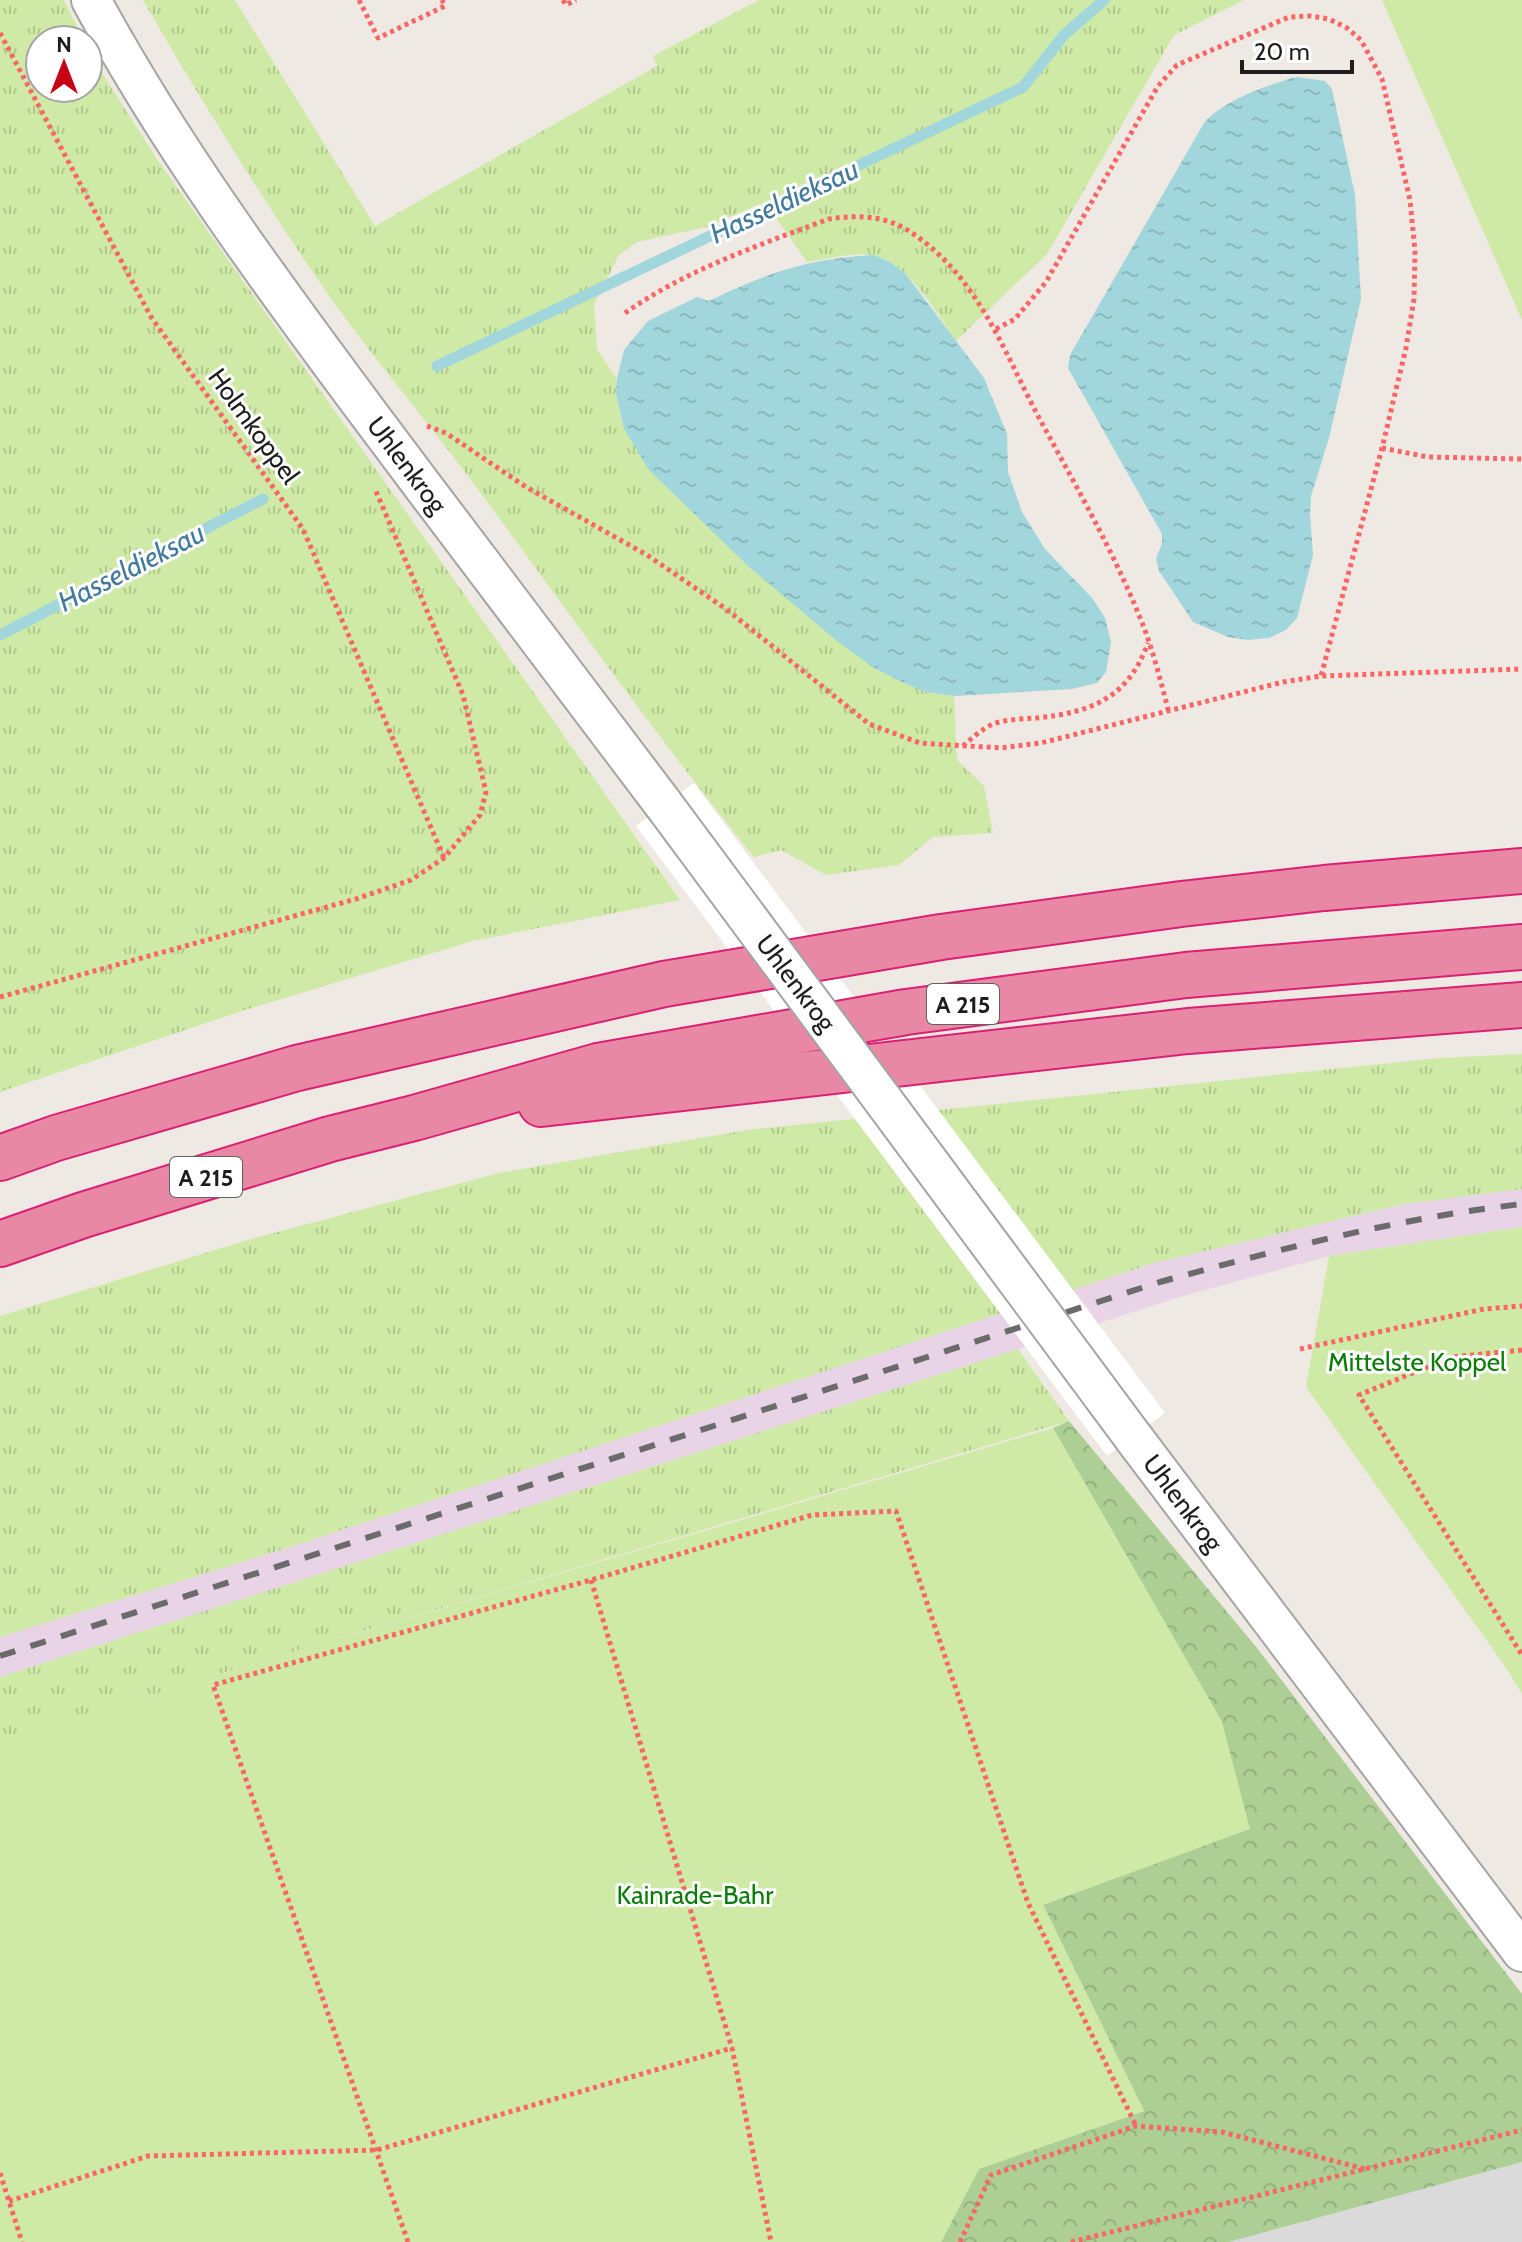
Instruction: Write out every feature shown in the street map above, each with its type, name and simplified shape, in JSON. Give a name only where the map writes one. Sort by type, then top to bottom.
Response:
[{"type":"highway","points":[[0,1158],[56,1138],[297,1068],[664,984],[941,937],[1181,904],[1339,886],[1522,871]]},
{"type":"highway","name":"A 215","points":[[0,1244],[286,1152],[598,1066],[906,1012],[1186,975],[1522,947]]},
{"type":"highway","points":[[414,1118],[1188,1031],[1522,1005]]},
{"type":"street","name":"Uhlenkrog","points":[[91,0],[118,51],[292,312],[1522,1952]]},
{"type":"path","points":[[359,0],[378,38],[445,6],[442,0]]},
{"type":"path","points":[[563,0],[566,5],[576,0]]},
{"type":"path","points":[[996,329],[1015,319],[1046,282],[1158,86],[1177,65],[1289,17],[1329,19],[1361,40],[1382,79],[1410,200],[1415,251],[1414,299],[1406,348],[1382,448],[1321,676]]},
{"type":"path","name":"Holmkoppel","points":[[0,33],[151,317],[303,529],[444,858]]},
{"type":"path","points":[[625,313],[686,276],[829,219],[852,216],[884,218],[915,234],[956,272],[996,329],[1016,375],[1105,542],[1149,641],[1169,713]]},
{"type":"path","points":[[425,425],[446,433],[526,487],[660,564],[726,609],[869,724],[920,743],[1001,748],[1041,743],[1283,682],[1321,676],[1522,669]]},
{"type":"path","points":[[0,997],[356,899],[411,880],[444,858],[480,815],[486,792],[463,695],[366,468],[381,430]]},
{"type":"path","points":[[1382,448],[1428,457],[1522,459]]},
{"type":"path","points":[[962,746],[996,722],[1063,715],[1094,706],[1127,682],[1140,665],[1149,641]]},
{"type":"path","points":[[1300,1349],[1484,1309],[1522,1306]]},
{"type":"path","points":[[1522,1350],[1452,1357],[1359,1395],[1522,1655]]},
{"type":"path","points":[[408,2242],[213,1685],[812,1515],[896,1511],[1028,1903],[1136,2126]]},
{"type":"path","points":[[591,1580],[732,2048],[771,2242]]},
{"type":"path","points":[[9,2201],[148,2156],[377,2150],[732,2048]]},
{"type":"path","points":[[960,2242],[991,2175],[1136,2126],[1222,2132],[1366,2169]]},
{"type":"path","points":[[1071,2242],[1522,2130]]},
{"type":"path","points":[[0,2173],[22,2242]]},
{"type":"shaded area","points":[[1522,1189],[1522,1227],[1329,1256],[1176,1298],[0,1677],[0,1637],[293,1546],[965,1323],[1154,1263],[1404,1204]]},
{"type":"shaded area","points":[[1522,2162],[1522,2242],[1229,2242]]},
{"type":"green space","points":[[0,0],[64,0],[76,24],[24,24],[24,104],[104,104],[104,76],[157,159],[680,900],[473,941],[245,1010],[0,1092]]},
{"type":"green space","points":[[143,0],[235,0],[375,226],[657,66],[653,56],[759,0],[1244,0],[1174,35],[1047,254],[956,341],[921,291],[900,269],[876,256],[859,254],[807,262],[765,202],[706,227],[637,242],[619,255],[594,304],[597,349],[617,379],[616,394],[624,429],[874,668],[925,692],[954,696],[957,760],[984,786],[993,833],[933,837],[899,865],[826,875],[781,850],[754,857],[335,304],[249,175]]},
{"type":"green space","points":[[1382,0],[1522,0],[1522,320]]},
{"type":"green space","points":[[1522,1054],[1522,1189],[1404,1204],[1154,1263],[293,1546],[0,1637],[0,1316],[251,1239],[499,1173],[747,1130],[1439,1058]]},
{"type":"green space","name":"Mittelste Koppel","points":[[1522,1227],[1522,1694],[1306,1387],[1329,1256]]},
{"type":"green space","points":[[1018,1349],[1069,1421],[209,1677],[0,1744],[0,1677]]},
{"type":"green space","points":[[1069,1421],[1257,1648],[1522,1994],[1522,2162],[1229,2242],[941,2242],[978,2169],[1144,2111],[1043,1905],[1222,1722],[1053,1428]]},
{"type":"green space","name":"Kainrade-Bahr","points":[[1053,1428],[1222,1722],[1250,1829],[1043,1905],[1144,2111],[979,2169],[941,2242],[0,2242],[0,1744],[209,1677]]},
{"type":"water","points":[[1297,77],[1325,81],[1332,89],[1355,195],[1361,299],[1329,438],[1311,496],[1313,555],[1297,618],[1286,630],[1269,638],[1248,640],[1228,637],[1193,622],[1159,571],[1156,558],[1162,544],[1162,534],[1068,368],[1070,355],[1204,123],[1234,101]]},
{"type":"water","points":[[874,255],[905,273],[984,378],[1007,434],[1008,472],[1022,512],[1045,549],[1093,599],[1105,618],[1111,642],[1106,672],[1097,683],[1072,689],[954,696],[925,692],[874,668],[747,565],[649,470],[624,429],[616,394],[617,379],[624,350],[648,321],[697,297],[709,301],[789,269],[828,260]]},
{"type":"pier","points":[[694,783],[1165,1413],[1107,1456],[636,826]]},
{"type":"waterway","name":"Hasseldieksau","points":[[437,366],[1023,87],[1064,35],[1104,0]]},
{"type":"waterway","name":"Hasseldieksau","points":[[0,635],[263,499]]},
{"type":"railway","points":[[0,1656],[1160,1282],[1385,1226],[1522,1204]]}]
